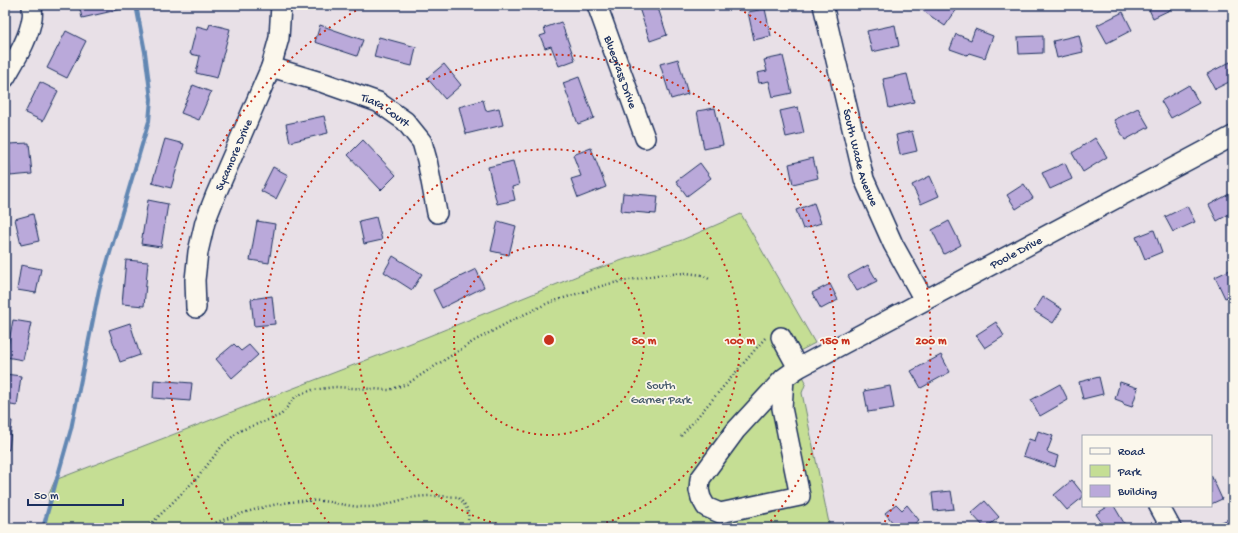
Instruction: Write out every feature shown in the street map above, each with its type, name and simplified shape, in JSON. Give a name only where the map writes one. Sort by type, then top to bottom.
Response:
[{"type":"street","points":[[5,78],[19,54],[28,33],[32,17],[32,5]]},
{"type":"street","name":"Sycamore Drive","points":[[196,308],[195,280],[198,252],[205,222],[272,67],[279,38],[281,5]]},
{"type":"street","name":"Bluegrass Drive","points":[[597,5],[645,138]]},
{"type":"street","name":"South Wade Avenue","points":[[823,5],[864,179],[893,244],[924,300]]},
{"type":"street","name":"Tiara Court","points":[[272,67],[378,102],[405,121],[422,142],[437,213]]},
{"type":"street","name":"Poole Drive","points":[[792,373],[782,408],[800,496],[720,513],[706,507],[699,490],[700,479],[736,430],[792,373],[924,300],[1233,136]]},
{"type":"street","points":[[773,337],[792,373]]},
{"type":"street","points":[[1160,507],[1171,528]]},
{"type":"path","points":[[147,528],[198,477],[222,446],[239,431],[281,415],[296,396],[312,390],[335,387],[389,390],[407,384],[474,341],[513,320],[548,303],[608,284],[657,275],[686,273],[702,275],[711,280]]},
{"type":"path","points":[[681,436],[773,337]]},
{"type":"path","points":[[201,528],[234,516],[277,505],[298,502],[322,501],[370,507],[409,498],[434,496],[458,497],[466,505],[469,519],[466,528]]},
{"type":"green space","name":"South Garner Park","points":[[741,214],[815,343],[792,355],[806,382],[802,393],[830,528],[46,528],[49,494],[55,480],[424,338],[587,272],[682,240]]},
{"type":"building","points":[[79,5],[126,5],[126,8],[82,18]]},
{"type":"building","points":[[537,5],[557,5],[557,7],[538,11]]},
{"type":"building","points":[[647,5],[657,5],[667,35],[650,41],[639,8]]},
{"type":"building","points":[[921,5],[951,5],[957,9],[945,26],[919,8]]},
{"type":"building","points":[[1147,5],[1180,5],[1153,18]]},
{"type":"building","points":[[765,9],[771,36],[754,40],[748,12]]},
{"type":"building","points":[[1123,12],[1132,30],[1107,43],[1097,25]]},
{"type":"building","points":[[561,22],[575,60],[559,66],[551,46],[545,48],[540,36],[546,34],[544,28]]},
{"type":"building","points":[[210,24],[230,29],[217,78],[196,73],[200,56],[190,54],[197,26],[208,29]]},
{"type":"building","points":[[320,25],[363,40],[357,56],[315,42]]},
{"type":"building","points":[[895,25],[899,46],[872,52],[867,31]]},
{"type":"building","points":[[975,29],[993,36],[985,58],[969,53],[967,55],[950,49],[956,34],[971,40]]},
{"type":"building","points":[[66,31],[86,41],[67,78],[47,68]]},
{"type":"building","points":[[1079,35],[1083,52],[1057,58],[1053,41]]},
{"type":"building","points":[[1043,36],[1043,53],[1019,54],[1018,37]]},
{"type":"building","points":[[379,37],[416,47],[412,66],[374,57]]},
{"type":"building","points":[[783,56],[792,93],[773,97],[769,81],[759,83],[757,73],[767,71],[764,60]]},
{"type":"building","points":[[678,59],[688,94],[671,99],[660,64]]},
{"type":"building","points":[[1230,62],[1233,67],[1233,80],[1215,89],[1207,74]]},
{"type":"building","points":[[444,64],[461,85],[445,99],[427,78]]},
{"type":"building","points":[[907,74],[914,102],[889,108],[883,79]]},
{"type":"building","points":[[579,77],[594,118],[578,124],[563,83]]},
{"type":"building","points":[[40,82],[58,91],[43,121],[25,113]]},
{"type":"building","points":[[193,85],[211,92],[199,120],[181,113]]},
{"type":"building","points":[[1189,85],[1199,103],[1171,118],[1161,101]]},
{"type":"building","points":[[483,100],[486,111],[499,108],[503,125],[466,134],[459,107]]},
{"type":"building","points":[[798,107],[804,133],[786,137],[780,111]]},
{"type":"building","points":[[715,108],[723,145],[704,149],[697,111]]},
{"type":"building","points":[[1138,108],[1149,127],[1125,140],[1114,120]]},
{"type":"building","points":[[324,116],[328,133],[290,142],[286,124]]},
{"type":"building","points":[[912,131],[917,151],[900,155],[896,135]]},
{"type":"building","points":[[1095,138],[1107,157],[1083,172],[1072,153]]},
{"type":"building","points":[[165,139],[184,144],[171,188],[152,183]]},
{"type":"building","points":[[363,140],[396,175],[381,190],[348,155]]},
{"type":"building","points":[[29,143],[32,174],[10,176],[9,144]]},
{"type":"building","points":[[591,148],[606,187],[578,198],[571,179],[581,176],[573,155]]},
{"type":"building","points":[[813,158],[818,178],[793,184],[789,164]]},
{"type":"building","points":[[513,161],[519,185],[512,187],[515,200],[497,204],[488,167]]},
{"type":"building","points":[[700,163],[711,178],[687,196],[676,181]]},
{"type":"building","points":[[1065,163],[1072,179],[1050,189],[1042,173]]},
{"type":"building","points":[[273,167],[288,175],[276,199],[261,191]]},
{"type":"building","points":[[930,176],[939,196],[921,204],[912,185]]},
{"type":"building","points":[[1024,184],[1033,198],[1016,209],[1007,195]]},
{"type":"building","points":[[623,193],[658,196],[656,214],[621,211]]},
{"type":"building","points":[[1231,193],[1233,198],[1233,212],[1217,221],[1209,205]]},
{"type":"building","points":[[148,200],[168,204],[161,247],[141,244]]},
{"type":"building","points":[[814,203],[821,223],[803,229],[796,210]]},
{"type":"building","points":[[1187,206],[1195,222],[1173,232],[1165,217]]},
{"type":"building","points":[[33,214],[39,241],[21,245],[15,219]]},
{"type":"building","points":[[376,217],[382,240],[364,244],[359,221]]},
{"type":"building","points":[[257,221],[275,224],[269,263],[250,260]]},
{"type":"building","points":[[498,221],[516,226],[509,255],[491,251]]},
{"type":"building","points":[[949,221],[961,245],[944,254],[932,230]]},
{"type":"building","points":[[1154,230],[1162,252],[1145,259],[1136,237]]},
{"type":"building","points":[[393,256],[422,274],[412,290],[384,272]]},
{"type":"building","points":[[126,260],[148,262],[144,306],[122,304]]},
{"type":"building","points":[[21,265],[41,269],[36,293],[17,290]]},
{"type":"building","points":[[868,265],[877,281],[857,291],[848,276]]},
{"type":"building","points":[[476,269],[484,287],[442,308],[433,290]]},
{"type":"building","points":[[1230,270],[1233,275],[1233,295],[1225,298],[1215,277]]},
{"type":"building","points":[[830,284],[838,300],[821,309],[812,293]]},
{"type":"building","points":[[272,296],[275,324],[254,326],[251,299]]},
{"type":"building","points":[[1043,297],[1062,309],[1053,323],[1034,311]]},
{"type":"building","points":[[13,320],[31,323],[23,360],[6,357]]},
{"type":"building","points":[[996,322],[1004,336],[985,348],[976,335]]},
{"type":"building","points":[[130,323],[140,355],[120,362],[109,330]]},
{"type":"building","points":[[234,344],[241,351],[249,345],[258,355],[232,378],[216,359]]},
{"type":"building","points":[[941,355],[950,372],[921,388],[911,371]]},
{"type":"building","points":[[5,374],[21,376],[17,406],[5,404]]},
{"type":"building","points":[[1099,377],[1103,394],[1083,399],[1079,382]]},
{"type":"building","points":[[154,380],[192,383],[190,401],[153,398]]},
{"type":"building","points":[[1120,382],[1138,388],[1132,407],[1115,399]]},
{"type":"building","points":[[1060,384],[1068,400],[1040,416],[1031,400]]},
{"type":"building","points":[[890,386],[894,408],[868,412],[864,391]]},
{"type":"building","points":[[5,421],[12,421],[9,450],[5,449]]},
{"type":"building","points":[[1038,431],[1053,436],[1047,452],[1058,456],[1055,467],[1023,456],[1029,439],[1035,441]]},
{"type":"building","points":[[1212,477],[1222,499],[1212,504]]},
{"type":"building","points":[[1072,480],[1082,493],[1082,498],[1067,510],[1054,495]]},
{"type":"building","points":[[951,491],[954,509],[934,511],[932,493]]},
{"type":"building","points":[[985,501],[999,517],[986,528],[971,513]]},
{"type":"building","points":[[896,504],[902,510],[907,505],[919,520],[909,528],[897,528],[885,513]]},
{"type":"building","points":[[1107,507],[1115,507],[1127,528],[1105,528],[1096,514]]},
{"type":"building","points":[[1231,518],[1233,528],[1214,528],[1213,526]]},
{"type":"waterway","points":[[43,528],[71,429],[99,290],[149,121],[151,99],[145,52],[136,5]]}]
